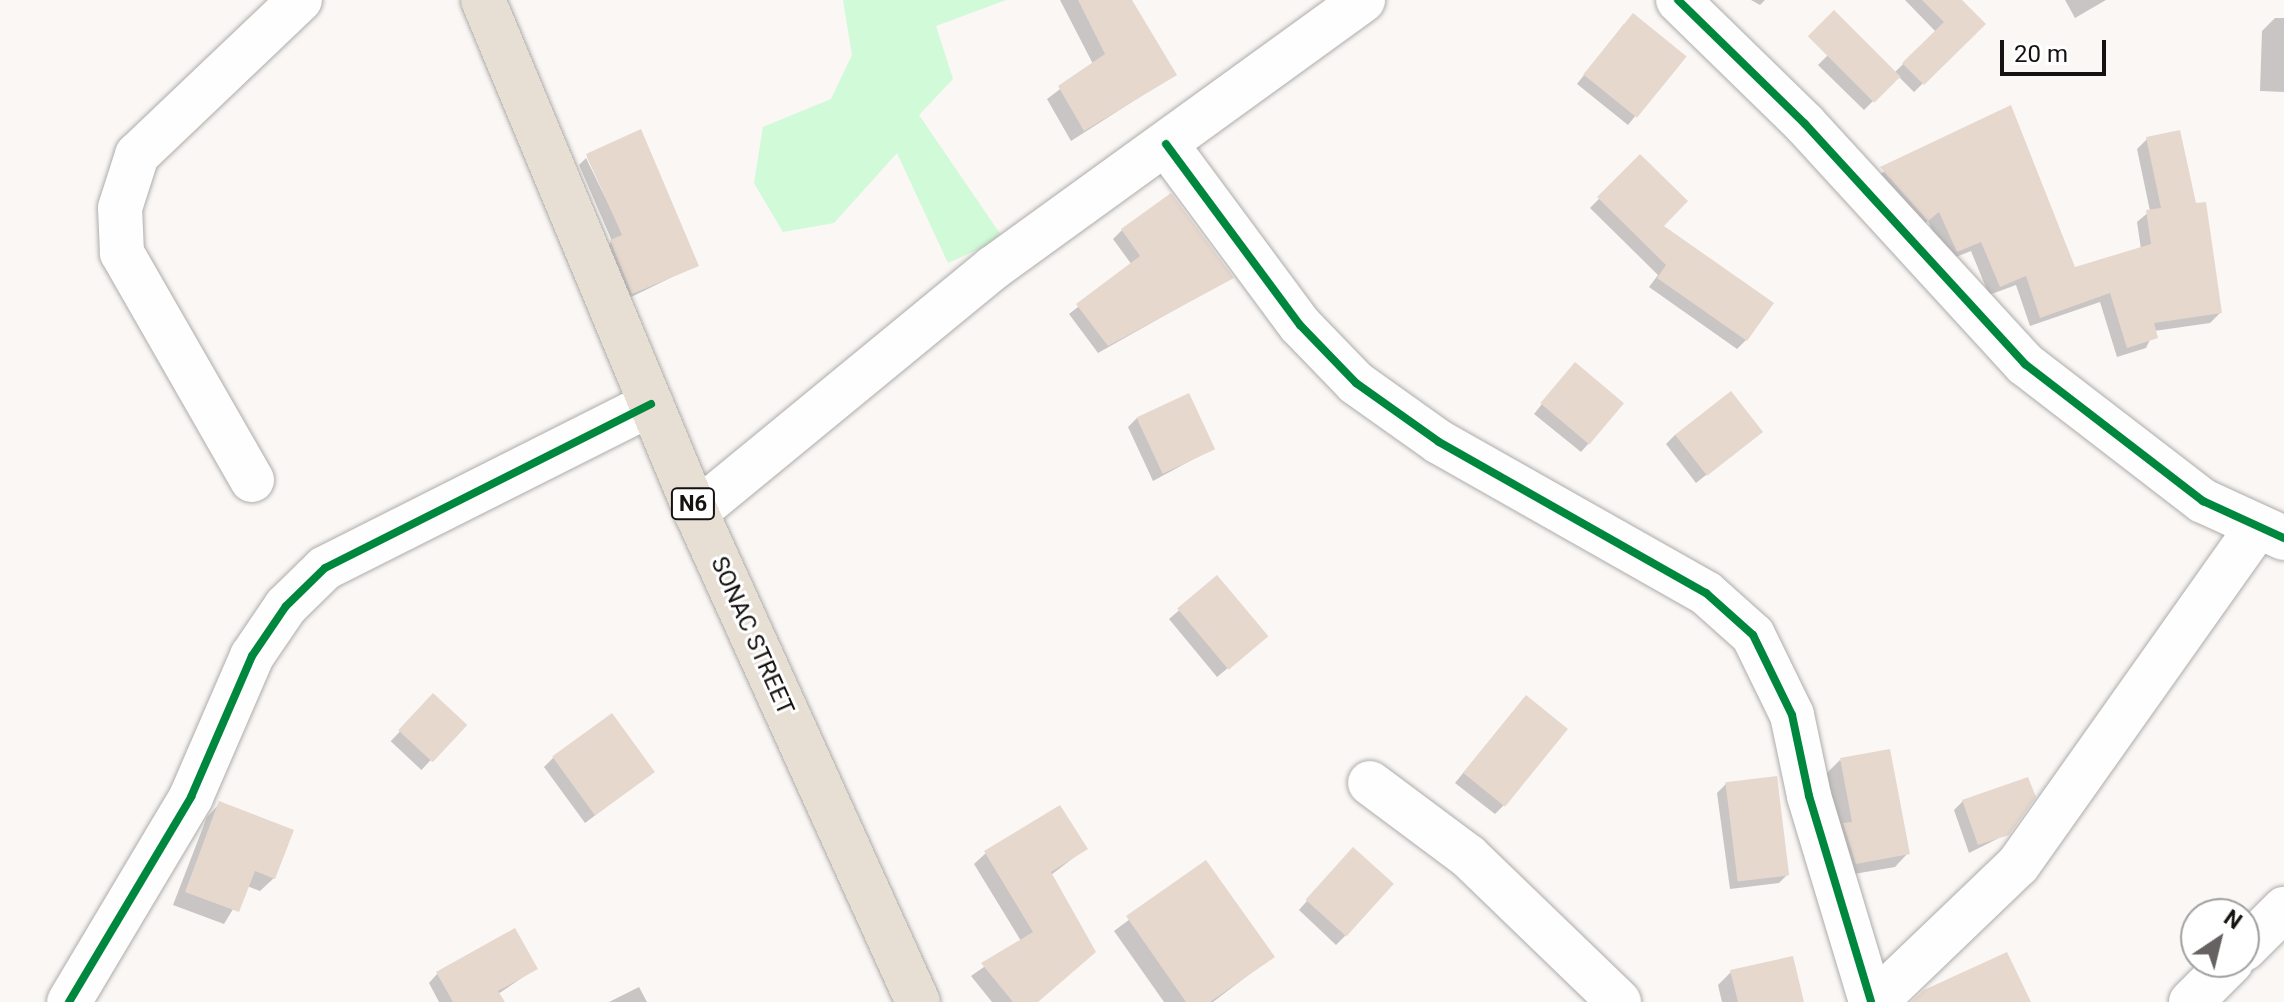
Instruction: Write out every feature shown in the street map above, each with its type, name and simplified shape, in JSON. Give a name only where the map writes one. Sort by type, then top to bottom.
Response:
[{"type":"highway","name":"SONAC STREET","points":[[483,0],[696,512],[918,1002]]},
{"type":"street","points":[[252,480],[122,253],[120,208],[137,155],[300,0]]},
{"type":"street","points":[[696,512],[993,268],[1363,0]]},
{"type":"street","points":[[1166,144],[1300,325],[1356,383],[1439,442],[1706,593],[1753,635],[1792,715],[1809,796],[1873,1002],[2018,865],[2269,534],[2203,501],[2025,364],[1805,124],[1678,0]]},
{"type":"street","points":[[69,1002],[191,797],[252,656],[286,606],[325,568],[651,404]]},
{"type":"street","points":[[1370,783],[1468,856],[1619,1002]]},
{"type":"street","points":[[2260,933],[2284,909]]},
{"type":"street","points":[[2191,1002],[2215,978]]},
{"type":"green space","points":[[843,0],[1006,0],[936,26],[953,79],[919,115],[1003,238],[948,263],[897,153],[834,223],[783,232],[754,183],[763,127],[831,99],[852,55]]},
{"type":"building","points":[[1078,0],[1132,0],[1177,75],[1084,131],[1058,86],[1105,54]]},
{"type":"building","points":[[1922,0],[1962,0],[1986,24],[1924,85],[1902,63],[1944,22]]},
{"type":"building","points":[[1834,10],[1900,76],[1874,103],[1808,36]]},
{"type":"building","points":[[1633,13],[1687,56],[1637,118],[1583,74]]},
{"type":"building","points":[[2011,105],[2075,267],[2151,244],[2146,210],[2161,208],[2146,137],[2180,130],[2196,203],[2206,202],[2222,313],[2154,323],[2158,338],[2127,348],[2110,293],[2040,318],[2026,276],[2000,287],[1981,242],[1957,252],[1939,212],[1928,221],[1880,167]]},
{"type":"building","points":[[641,129],[699,266],[632,294],[610,240],[622,235],[586,154]]},
{"type":"building","points":[[1640,154],[1688,201],[1664,226],[1774,303],[1747,341],[1657,278],[1666,265],[1597,197]]},
{"type":"building","points":[[1171,193],[1234,278],[1108,346],[1076,304],[1140,256],[1121,229]]},
{"type":"building","points":[[1575,362],[1624,403],[1589,445],[1540,403]]},
{"type":"building","points":[[1731,391],[1763,432],[1707,476],[1675,435]]},
{"type":"building","points":[[1189,393],[1215,449],[1163,474],[1136,418]]},
{"type":"building","points":[[1217,575],[1268,636],[1229,670],[1177,608]]},
{"type":"building","points":[[433,693],[467,725],[433,762],[398,730]]},
{"type":"building","points":[[1526,695],[1568,729],[1505,807],[1463,773]]},
{"type":"building","points":[[612,713],[655,772],[595,816],[552,756]]},
{"type":"building","points":[[1890,749],[1910,854],[1856,864],[1843,823],[1852,822],[1840,758]]},
{"type":"building","points":[[1777,776],[1789,875],[1738,882],[1725,782]]},
{"type":"building","points":[[2028,777],[2036,797],[2009,835],[1978,845],[1962,800]]},
{"type":"building","points":[[219,801],[294,830],[275,879],[255,871],[239,912],[185,892]]},
{"type":"building","points":[[1060,805],[1088,849],[1051,872],[1096,952],[1038,1002],[1013,1002],[981,963],[1033,932],[984,851]]},
{"type":"building","points":[[1353,847],[1394,884],[1346,937],[1305,900]]},
{"type":"building","points":[[1206,860],[1275,957],[1210,1002],[1186,1002],[1126,916]]},
{"type":"building","points":[[515,928],[538,969],[498,991],[505,1002],[453,1002],[436,972]]},
{"type":"building","points":[[2007,952],[2031,1002],[1911,1002],[1924,990]]},
{"type":"building","points":[[1793,956],[1804,1002],[1738,1002],[1730,970]]},
{"type":"cycle path","points":[[1678,0],[1805,124],[2025,364],[2203,501],[2284,538]]},
{"type":"cycle path","points":[[1166,144],[1300,325],[1356,383],[1439,442],[1706,593],[1753,635],[1792,715],[1809,796],[1871,1002]]},
{"type":"cycle path","points":[[69,1002],[191,797],[252,656],[286,606],[325,568],[651,404]]}]
